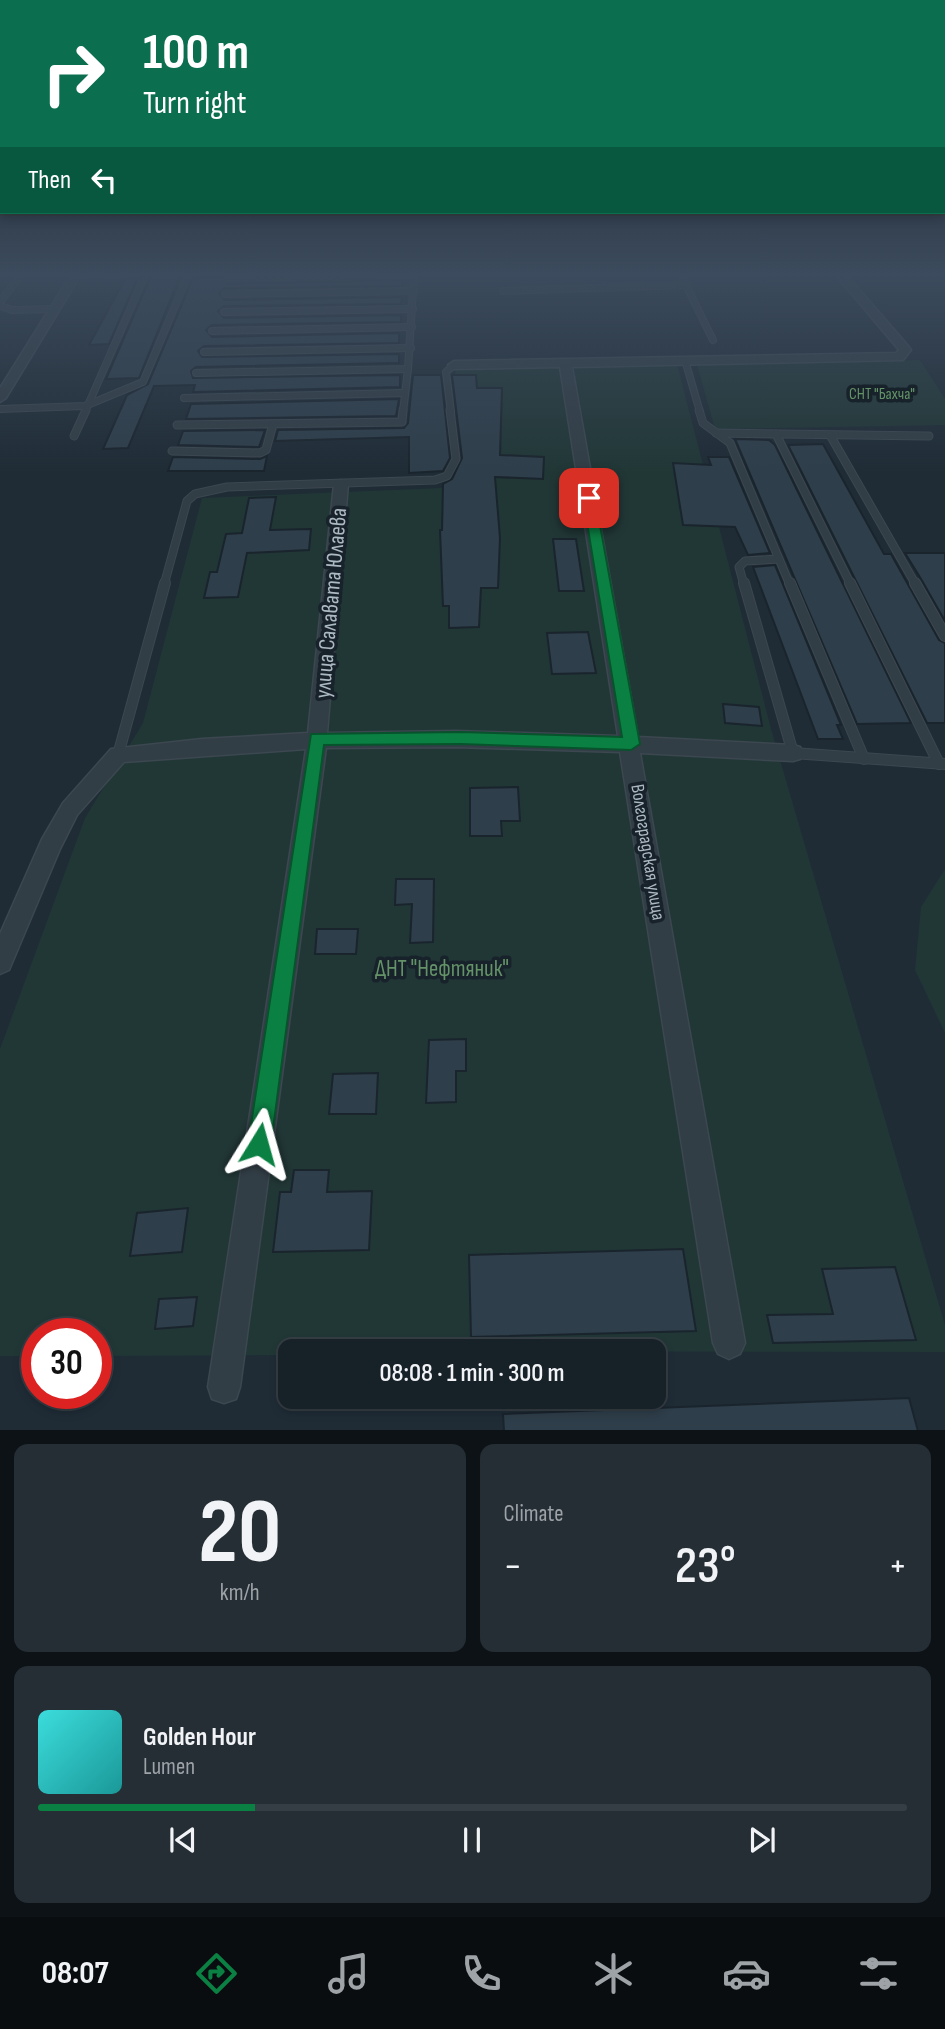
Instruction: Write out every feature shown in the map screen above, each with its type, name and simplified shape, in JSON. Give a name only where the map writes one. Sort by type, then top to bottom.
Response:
[{"type":"street","points":[[0,398],[35,340]]},
{"type":"street","points":[[454,365],[899,357],[905,350],[896,340]]},
{"type":"street","name":"Волгоградская улица","points":[[565,362],[631,744],[729,1343]]},
{"type":"street","name":"улица Салавата Юлаева","points":[[225,1387],[317,738],[341,484]]},
{"type":"street","points":[[0,962],[70,809],[118,755],[317,738],[461,738],[793,753]]},
{"type":"lane","points":[[74,436],[115,340]]},
{"type":"lane","points":[[0,409],[85,406],[143,382],[161,340]]},
{"type":"lane","points":[[177,425],[402,422],[411,340]]},
{"type":"lane","points":[[204,352],[411,348]]},
{"type":"lane","points":[[685,360],[703,423],[730,443],[864,759]]},
{"type":"lane","points":[[118,755],[187,501],[195,494],[227,486],[435,480],[447,476],[456,458],[446,372],[454,365]]},
{"type":"lane","points":[[196,373],[408,369]]},
{"type":"lane","points":[[184,398],[404,393]]},
{"type":"lane","points":[[172,452],[260,453],[266,450],[273,424]]},
{"type":"lane","points":[[715,433],[929,436]]},
{"type":"lane","points":[[776,434],[942,764]]},
{"type":"lane","points":[[830,435],[945,636]]},
{"type":"lane","points":[[779,559],[745,561],[739,567],[793,753],[942,764]]},
{"type":"green space","name":"СНТ \"Бахча\"","points":[[920,360],[945,399],[945,425],[715,429],[697,365]]},
{"type":"green space","name":"ДНТ \"Нефтяник\"","points":[[677,364],[771,729],[945,1325],[945,1352],[666,1352],[666,1339],[278,1339],[278,1355],[112,1356],[112,1318],[21,1318],[21,1356],[0,1356],[0,1049],[85,818],[143,723],[202,498],[466,487],[455,370]]},
{"type":"green space","points":[[945,869],[945,1033],[915,970],[921,907]]},
{"type":"building","points":[[92,340],[111,340],[109,344],[89,345]]},
{"type":"building","points":[[123,340],[154,340],[139,378],[106,379]]},
{"type":"building","points":[[167,340],[399,340],[399,343],[204,346],[198,351],[202,357],[399,354],[399,363],[196,367],[191,371],[193,378],[400,375],[400,387],[193,392],[195,385],[154,386],[128,448],[103,449],[127,395],[148,384]]},
{"type":"building","points":[[413,375],[441,375],[450,458],[443,471],[409,473],[409,437],[275,441],[278,430],[404,428],[408,423]]},
{"type":"building","points":[[452,375],[476,375],[477,388],[502,388],[500,455],[544,457],[543,479],[495,477],[500,538],[498,588],[481,588],[479,627],[449,628],[449,606],[443,606],[440,530],[443,484],[452,479],[462,458]]},
{"type":"building","points":[[399,399],[396,416],[186,419],[191,404]]},
{"type":"building","points":[[265,430],[259,447],[178,445],[183,431]]},
{"type":"building","points":[[735,439],[769,440],[775,445],[911,723],[857,724]]},
{"type":"building","points":[[823,444],[884,554],[891,554],[939,640],[945,643],[945,723],[927,723],[788,445]]},
{"type":"building","points":[[267,456],[264,471],[168,471],[173,457],[260,459]]},
{"type":"building","points":[[708,457],[729,457],[770,553],[748,555],[735,527],[683,525],[673,463],[711,465]]},
{"type":"building","points":[[276,497],[270,530],[311,529],[309,550],[247,553],[238,597],[204,598],[210,572],[217,572],[226,534],[242,533],[249,498]]},
{"type":"building","points":[[553,539],[576,539],[584,591],[559,591]]},
{"type":"building","points":[[905,553],[945,553],[945,621],[921,579]]},
{"type":"building","points":[[775,565],[841,725],[837,725],[843,739],[818,739],[753,567]]},
{"type":"building","points":[[588,632],[596,673],[552,674],[547,633]]},
{"type":"building","points":[[723,704],[759,707],[762,726],[725,723]]},
{"type":"building","points":[[518,787],[520,821],[501,821],[502,836],[470,836],[470,788]]},
{"type":"building","points":[[396,879],[434,879],[433,942],[410,943],[412,904],[395,905]]},
{"type":"building","points":[[317,929],[358,929],[356,954],[315,954]]},
{"type":"building","points":[[466,1039],[466,1071],[456,1071],[456,1102],[426,1103],[429,1040]]},
{"type":"building","points":[[378,1073],[376,1114],[329,1114],[333,1074]]},
{"type":"building","points":[[294,1170],[329,1170],[327,1192],[372,1191],[369,1250],[273,1252],[280,1192],[291,1192]]},
{"type":"building","points":[[188,1208],[182,1252],[130,1256],[137,1213]]},
{"type":"building","points":[[683,1249],[696,1331],[471,1337],[469,1255]]},
{"type":"building","points":[[895,1267],[916,1340],[773,1343],[767,1315],[833,1314],[822,1269]]},
{"type":"building","points":[[197,1297],[193,1326],[155,1329],[159,1299]]},
{"type":"building","points":[[909,1398],[918,1430],[504,1430],[503,1414]]},
{"type":"route","points":[[259,1144],[317,738],[461,738],[631,744],[589,498]]}]
